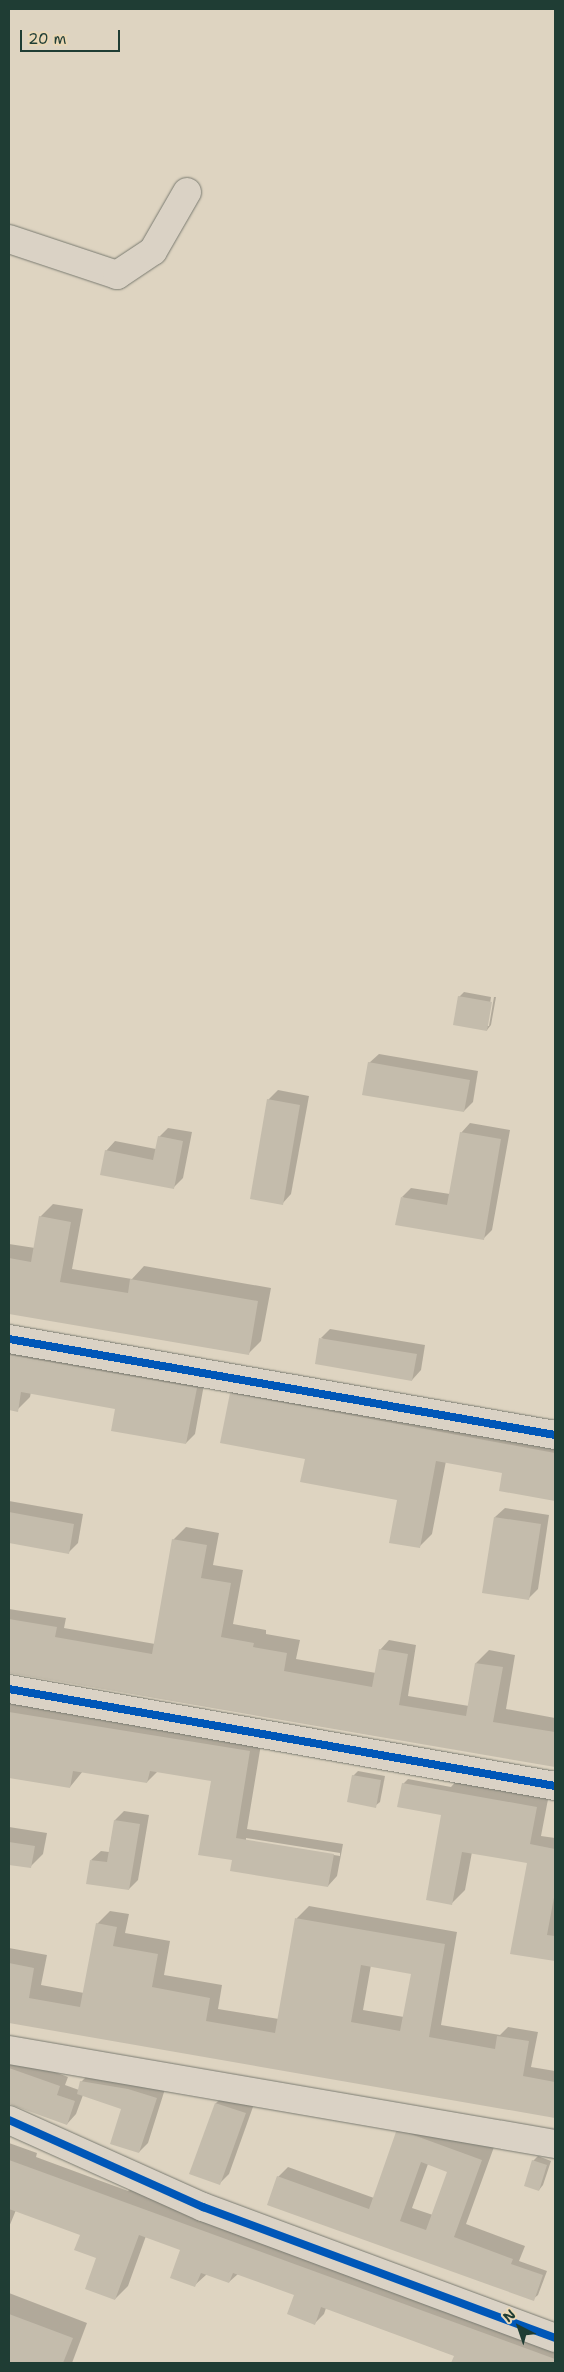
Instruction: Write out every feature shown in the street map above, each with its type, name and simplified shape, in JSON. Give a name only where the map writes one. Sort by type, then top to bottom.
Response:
[{"type":"street","points":[[9,238],[117,275],[152,251],[188,192]]},
{"type":"street","points":[[9,1339],[555,1435]]},
{"type":"street","points":[[9,1689],[555,1786]]},
{"type":"street","points":[[9,2050],[555,2144]]},
{"type":"street","points":[[9,2120],[203,2207],[555,2338]]},
{"type":"building","points":[[458,996],[492,1002],[487,1031],[453,1025]]},
{"type":"building","points":[[368,1062],[470,1080],[464,1112],[362,1095]]},
{"type":"building","points":[[267,1099],[300,1105],[283,1205],[250,1199]]},
{"type":"building","points":[[460,1132],[501,1139],[484,1240],[395,1225],[401,1197],[447,1205]]},
{"type":"building","points":[[158,1136],[183,1141],[174,1189],[100,1175],[105,1150],[153,1160]]},
{"type":"building","points":[[39,1216],[71,1222],[60,1282],[128,1293],[130,1279],[258,1301],[249,1355],[9,1314],[9,1258],[31,1262]]},
{"type":"building","points":[[319,1338],[417,1354],[412,1381],[315,1364]]},
{"type":"building","points":[[9,1355],[197,1388],[186,1444],[111,1431],[115,1409],[21,1392],[18,1412],[9,1410]]},
{"type":"building","points":[[230,1393],[555,1453],[555,1501],[499,1491],[502,1473],[436,1461],[420,1548],[389,1543],[397,1500],[300,1482],[305,1459],[220,1443]]},
{"type":"building","points":[[9,1512],[74,1524],[69,1554],[9,1543]]},
{"type":"building","points":[[494,1517],[541,1524],[529,1600],[482,1593]]},
{"type":"building","points":[[172,1539],[207,1545],[201,1578],[231,1583],[221,1637],[254,1643],[253,1647],[287,1653],[284,1671],[372,1687],[379,1649],[408,1654],[399,1705],[466,1716],[475,1663],[503,1667],[493,1722],[555,1732],[555,1767],[9,1673],[9,1619],[57,1627],[55,1637],[152,1654]]},
{"type":"building","points":[[9,1712],[250,1751],[236,1838],[334,1854],[328,1887],[230,1871],[232,1860],[198,1855],[211,1781],[150,1771],[147,1783],[73,1771],[70,1788],[9,1778]]},
{"type":"building","points":[[352,1775],[381,1780],[376,1808],[347,1802]]},
{"type":"building","points":[[402,1783],[537,1807],[530,1844],[555,1849],[555,1892],[547,1935],[555,1936],[555,1961],[510,1954],[527,1863],[462,1852],[452,1905],[426,1900],[441,1815],[397,1807]]},
{"type":"building","points":[[114,1820],[140,1824],[129,1890],[86,1884],[90,1860],[107,1862]]},
{"type":"building","points":[[9,1842],[35,1846],[31,1868],[9,1865]]},
{"type":"building","points":[[295,1918],[445,1944],[429,2037],[495,2049],[497,2036],[529,2041],[523,2076],[555,2082],[555,2118],[9,2023],[9,1963],[34,1968],[29,1998],[80,2007],[96,1923],[117,1927],[113,1946],[158,1954],[152,1987],[210,1998],[206,2021],[275,2033]],"holes":[[[361,1965],[411,1974],[400,2031],[351,2022]]]},
{"type":"building","points":[[9,2068],[60,2086],[57,2095],[75,2101],[67,2125],[9,2104]]},
{"type":"building","points":[[80,2081],[128,2089],[157,2098],[139,2153],[110,2144],[121,2109],[77,2094]]},
{"type":"building","points":[[215,2103],[246,2113],[220,2185],[189,2174]]},
{"type":"building","points":[[397,2129],[482,2160],[454,2237],[513,2259],[511,2264],[543,2275],[534,2301],[267,2205],[277,2176],[369,2209]],"holes":[[[421,2162],[447,2172],[426,2230],[400,2221]]]},
{"type":"building","points":[[9,2160],[555,2359],[555,2363],[451,2363],[454,2356],[321,2307],[315,2325],[287,2314],[294,2295],[233,2273],[229,2283],[201,2273],[195,2287],[170,2278],[180,2250],[139,2235],[115,2300],[85,2289],[96,2258],[74,2250],[80,2235],[9,2209]]},
{"type":"building","points":[[532,2160],[547,2165],[539,2191],[524,2186]]},
{"type":"building","points":[[9,2314],[73,2338],[63,2363],[9,2363]]},
{"type":"cycle path","points":[[9,1339],[555,1435]]},
{"type":"cycle path","points":[[9,1689],[555,1786]]},
{"type":"cycle path","points":[[9,2120],[203,2207],[555,2338]]}]
